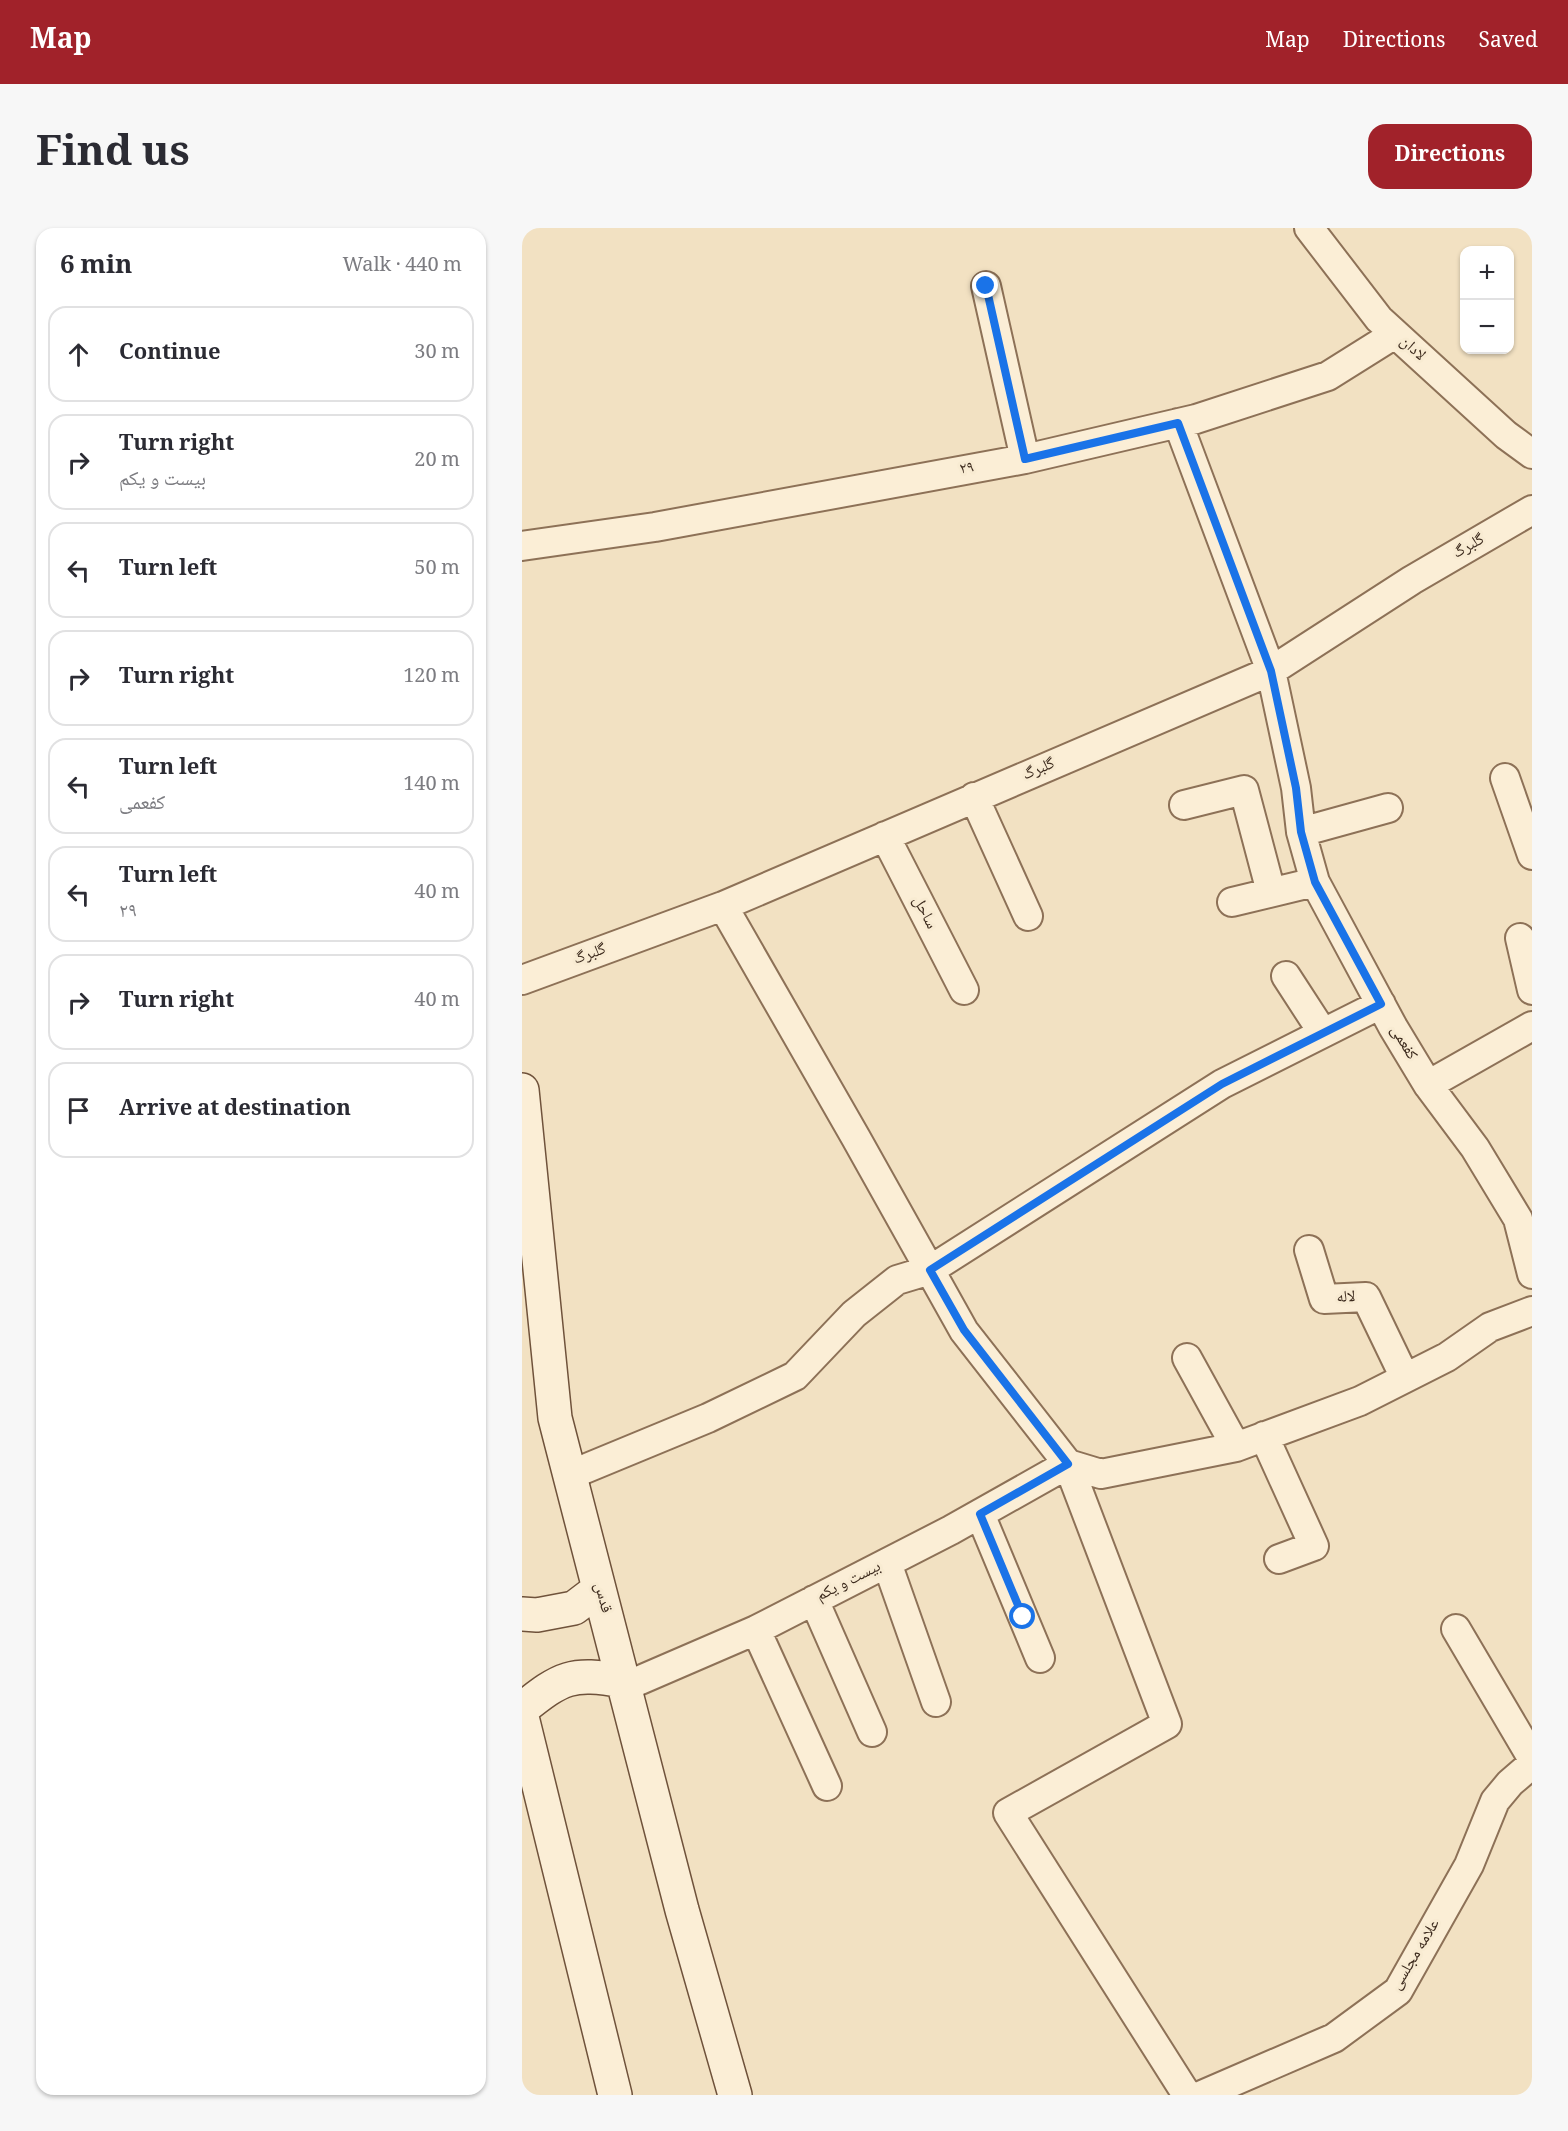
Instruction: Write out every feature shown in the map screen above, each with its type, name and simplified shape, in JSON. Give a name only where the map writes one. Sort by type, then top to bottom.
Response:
[{"type":"main road","name":"قدس","points":[[522,1090],[555,1418],[682,1910],[735,2095]]},
{"type":"main road","points":[[522,1614],[537,1615],[574,1608],[599,1589]]},
{"type":"main road","points":[[522,1709],[549,1688],[568,1678],[598,1677],[624,1684]]},
{"type":"main road","points":[[522,1717],[615,2095]]},
{"type":"street","name":"لادان","points":[[1309,228],[1379,319],[1506,435],[1532,454]]},
{"type":"street","points":[[986,286],[1025,459]]},
{"type":"street","name":"۲۹","points":[[522,546],[655,527],[1025,459],[1178,423],[1328,376],[1395,334]]},
{"type":"street","name":"کفعمی","points":[[1178,423],[1271,671],[1296,788],[1301,832],[1315,882],[1428,1085],[1475,1148],[1518,1219],[1532,1274]]},
{"type":"street","name":"گلبرگ","points":[[522,980],[723,906],[1271,671],[1412,580],[1532,510]]},
{"type":"street","points":[[1505,778],[1532,855]]},
{"type":"street","points":[[1185,805],[1244,790],[1271,892]]},
{"type":"street","points":[[975,797],[1028,916]]},
{"type":"street","points":[[1301,832],[1388,808]]},
{"type":"street","name":"ساحل","points":[[885,836],[964,990]]},
{"type":"street","points":[[1232,902],[1315,882]]},
{"type":"street","points":[[723,906],[964,1330],[1068,1464],[1167,1724],[1008,1813],[1187,2095]]},
{"type":"street","points":[[1520,938],[1532,990]]},
{"type":"street","points":[[1286,976],[1323,1033]]},
{"type":"street","points":[[570,1475],[708,1418],[795,1376],[854,1314],[897,1280],[930,1270],[1222,1084],[1381,1004]]},
{"type":"street","points":[[1428,1085],[1532,1026]]},
{"type":"street","name":"لاله","points":[[1309,1250],[1324,1299],[1366,1297],[1405,1378]]},
{"type":"street","points":[[1068,1464],[1101,1474],[1236,1447],[1360,1401],[1447,1357],[1490,1327],[1532,1311]]},
{"type":"street","points":[[1187,1358],[1236,1447]]},
{"type":"street","points":[[1264,1436],[1314,1546],[1279,1559]]},
{"type":"street","name":"بیست و یکم","points":[[624,1684],[756,1630],[980,1514],[1068,1464]]},
{"type":"street","points":[[980,1514],[1040,1658]]},
{"type":"street","points":[[887,1563],[936,1702]]},
{"type":"street","points":[[814,1600],[872,1732]]},
{"type":"street","points":[[1456,1629],[1532,1758]]},
{"type":"street","points":[[756,1630],[827,1786]]},
{"type":"street","name":"علامه مجلسی","points":[[1202,2095],[1334,2038],[1398,1991],[1469,1865],[1495,1801],[1510,1783],[1532,1764]]},
{"type":"route","points":[[986,286],[1025,459],[1178,423],[1271,671],[1296,788],[1301,832],[1315,882],[1381,1004],[1222,1084],[930,1270],[964,1330],[1068,1464],[980,1514],[1023,1617]]}]
